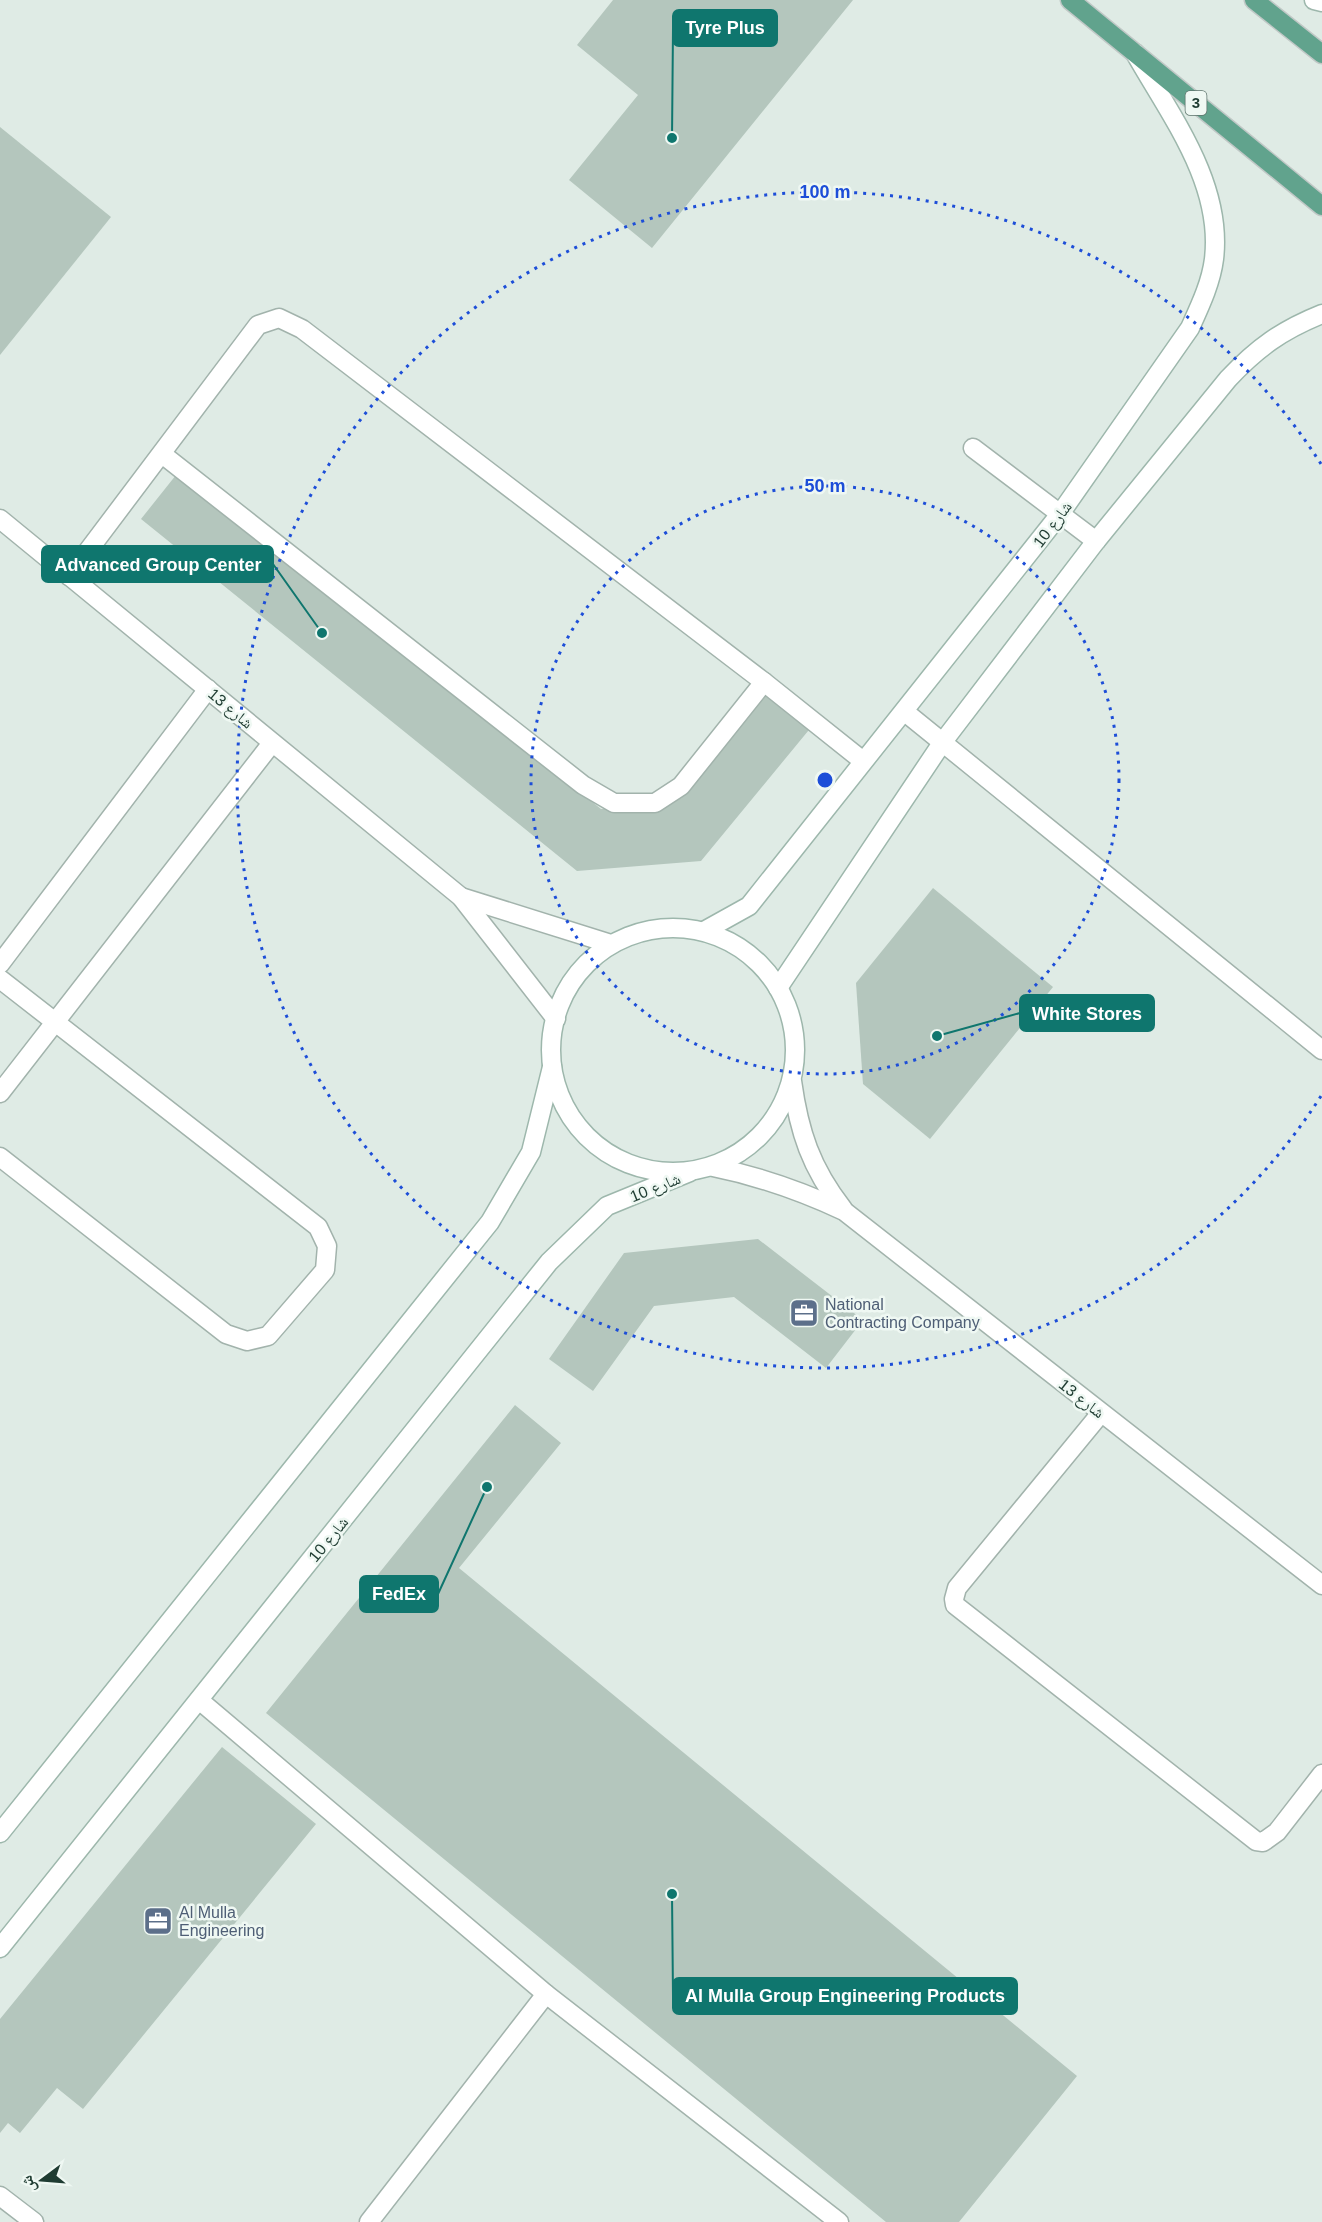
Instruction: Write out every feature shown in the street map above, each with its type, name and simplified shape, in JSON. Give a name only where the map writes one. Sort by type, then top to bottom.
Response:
[{"type":"main road","name":"3","points":[[1070,0],[1322,206]]},
{"type":"main road","points":[[1254,0],[1322,54]]},
{"type":"street","points":[[1314,0],[1322,2]]},
{"type":"street","name":"شارع 10","points":[[704,931],[749,906],[1060,514],[1190,328],[1206,293],[1214,259],[1214,223],[1208,191],[1199,166],[1134,52]]},
{"type":"street","points":[[778,988],[942,744],[1096,541],[1228,379],[1252,354],[1303,322],[1322,314]]},
{"type":"street","points":[[69,576],[258,325],[279,318],[302,329],[764,682],[863,761]]},
{"type":"street","points":[[974,448],[1096,541]]},
{"type":"street","points":[[162,454],[583,785],[614,803],[655,803],[681,786],[764,682]]},
{"type":"street","name":"شارع 13","points":[[0,519],[461,897],[556,1019]]},
{"type":"street","points":[[0,964],[208,689]]},
{"type":"street","points":[[905,711],[942,744],[1322,1050]]},
{"type":"street","points":[[0,1093],[272,742]]},
{"type":"street","name":"شارع 13","points":[[461,897],[611,944]]},
{"type":"street","points":[[0,1833],[490,1222],[531,1152],[552,1067],[552,1043],[556,1019],[564,995],[576,976],[591,959],[611,944],[631,935],[656,929],[676,927],[704,931],[724,939],[747,952],[763,967],[778,988],[789,1010],[796,1051],[792,1081],[782,1108],[772,1124],[755,1142],[735,1156],[712,1167],[690,1172],[666,1173],[643,1169],[622,1162],[599,1148],[568,1112],[559,1093],[552,1067]]},
{"type":"street","points":[[0,979],[318,1227],[327,1246],[325,1270],[268,1336],[247,1341],[226,1334],[0,1158]]},
{"type":"street","name":"شارع 13","points":[[792,1081],[800,1128],[807,1150],[817,1172],[844,1211]]},
{"type":"street","name":"شارع 13","points":[[712,1167],[739,1172],[793,1189],[844,1211],[1322,1585]]},
{"type":"street","name":"شارع 10","points":[[0,1948],[549,1262],[607,1206],[690,1172]]},
{"type":"street","points":[[1101,1413],[957,1588],[955,1605],[1256,1841],[1263,1842],[1278,1832],[1322,1774]]},
{"type":"street","points":[[199,1700],[546,1994],[839,2222]]},
{"type":"street","points":[[369,2222],[546,1994]]},
{"type":"street","points":[[0,2196],[34,2222]]},
{"type":"building","points":[[613,0],[853,0],[652,248],[569,180],[638,95],[577,45]]},
{"type":"building","points":[[0,127],[111,217],[0,355]]},
{"type":"building","points":[[180,470],[601,809],[670,803],[766,686],[813,725],[701,861],[577,871],[141,519]]},
{"type":"building","points":[[933,888],[1053,987],[930,1139],[863,1084],[856,983]]},
{"type":"building","name":"National Contracting Company","points":[[758,1239],[863,1320],[826,1368],[734,1297],[654,1306],[593,1391],[549,1359],[624,1253]]},
{"type":"building","points":[[515,1405],[561,1443],[459,1568],[1077,2076],[959,2222],[886,2222],[266,1713]]},
{"type":"building","name":"Al Mulla Engineering","points":[[222,1747],[316,1824],[83,2109],[57,2088],[20,2133],[8,2123],[0,2133],[0,2019]]},
{"type":"place","name":"Tyre Plus","points":[[672,138]]},
{"type":"place","name":"Advanced Group Center","points":[[322,633]]},
{"type":"place","name":"White Stores","points":[[937,1036]]},
{"type":"place","name":"National Contracting Company","points":[[804,1313]]},
{"type":"place","name":"FedEx","points":[[487,1487]]},
{"type":"place","name":"Al Mulla Group Engineering Products","points":[[672,1894]]},
{"type":"place","name":"Al Mulla Engineering","points":[[158,1921]]}]
